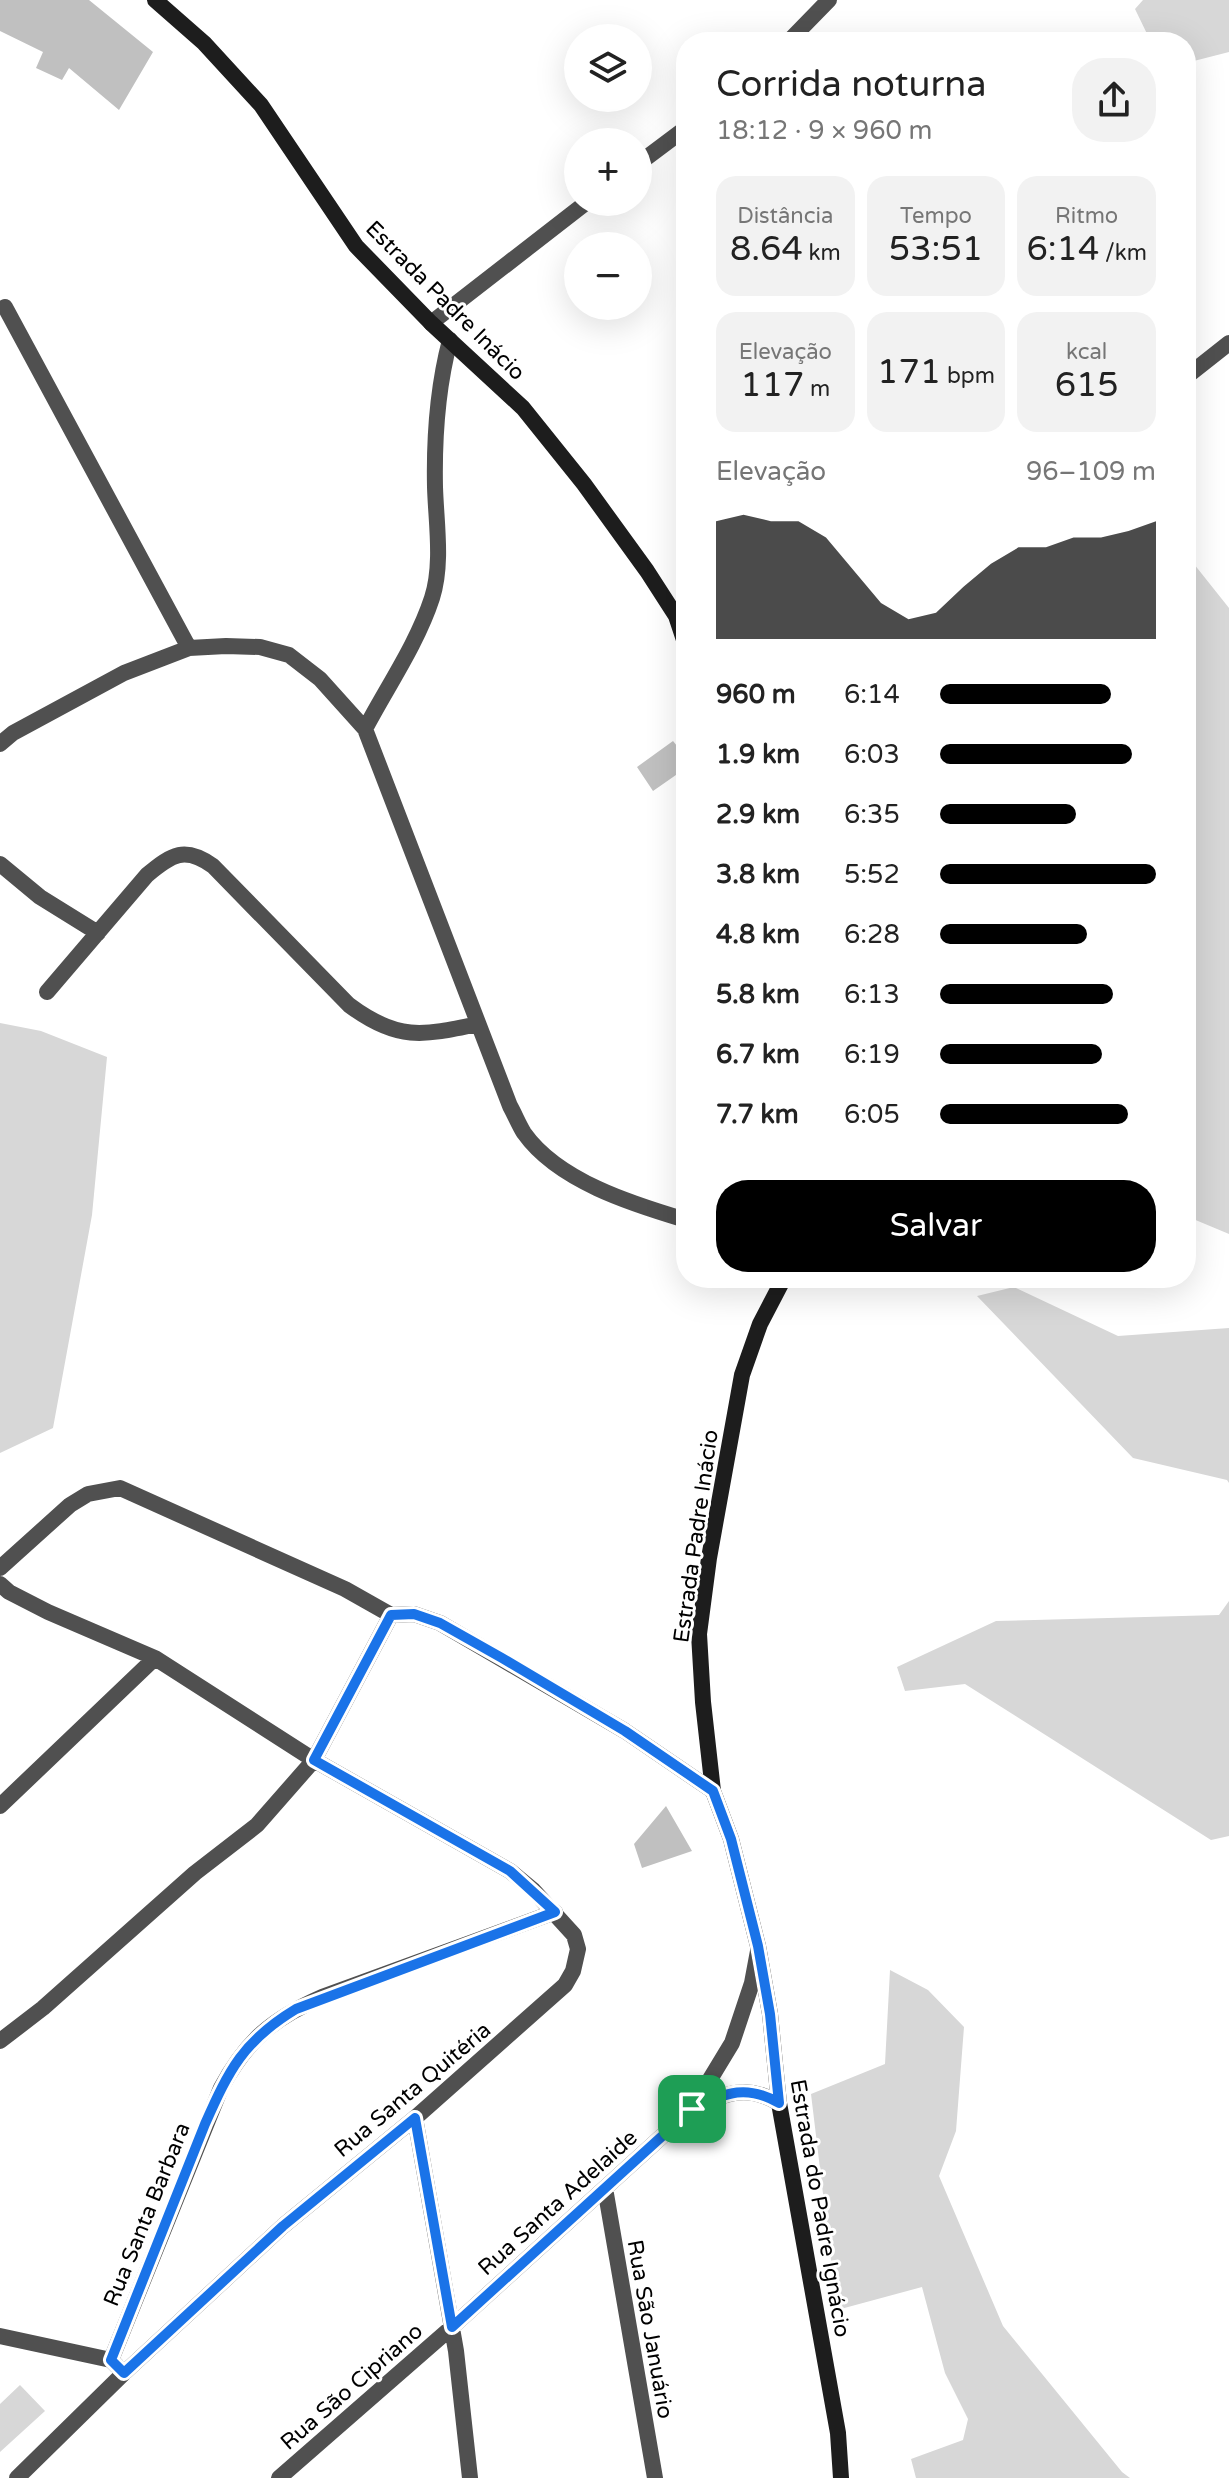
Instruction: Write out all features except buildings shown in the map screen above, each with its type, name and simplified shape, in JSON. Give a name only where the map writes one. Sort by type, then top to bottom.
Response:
[{"type":"street","name":"Estrada Padre Inácio","points":[[155,0],[204,43],[261,105],[356,246],[431,323],[523,408],[584,484],[676,616]]},
{"type":"street","points":[[798,32],[829,0]]},
{"type":"street","points":[[652,154],[676,136]]},
{"type":"street","points":[[431,323],[569,216]]},
{"type":"street","points":[[5,307],[189,648]]},
{"type":"street","points":[[365,729],[414,639],[433,596],[437,567],[436,417],[439,379],[450,340]]},
{"type":"street","points":[[1196,369],[1229,343]]},
{"type":"street","points":[[0,744],[13,733],[124,673],[189,648],[260,647],[289,655],[320,679],[365,729],[510,1106],[524,1133],[544,1155],[568,1174],[676,1217]]},
{"type":"street","points":[[47,992],[147,875],[181,854],[197,855],[213,866],[349,1005],[374,1023],[405,1034],[439,1033],[478,1024]]},
{"type":"street","points":[[0,864],[40,897],[98,933]]},
{"type":"street","name":"Estrada Padre Inácio","points":[[758,1946],[731,1839],[713,1791],[699,1634],[709,1558],[742,1375],[760,1324],[779,1288]]},
{"type":"street","points":[[0,1568],[70,1505],[88,1494],[120,1488],[345,1589],[391,1615],[414,1614],[440,1623],[625,1731],[713,1791]]},
{"type":"street","name":"Rua Santa Quitéria","points":[[0,1584],[48,1612],[155,1658],[314,1760],[510,1871],[555,1912],[574,1935],[578,1949],[573,1971],[565,1985],[415,2118],[283,2226],[124,2373],[17,2478]]},
{"type":"street","points":[[0,2041],[43,2008],[195,1873],[257,1825],[314,1760],[391,1615]]},
{"type":"street","points":[[0,1806],[155,1658]]},
{"type":"street","name":"Rua Santa Barbara","points":[[111,2360],[221,2088],[245,2049],[261,2032],[296,2009],[322,1997],[555,1912]]},
{"type":"street","name":"Estrada do Padre Ignácio","points":[[758,1946],[770,2014],[779,2103],[838,2433],[841,2478]]},
{"type":"street","name":"Rua Santa Adelaide","points":[[452,2327],[692,2109],[732,2043],[752,1983],[758,1946]]},
{"type":"street","name":"Rua Santa Adelaide","points":[[692,2109],[732,2092],[763,2093],[779,2103]]},
{"type":"street","points":[[415,2118],[452,2327],[470,2478]]},
{"type":"street","name":"Rua São Januário","points":[[605,2188],[655,2478]]},
{"type":"street","name":"Rua São Cipriano","points":[[279,2478],[452,2327]]},
{"type":"street","points":[[0,2336],[111,2360],[124,2373]]},
{"type":"shaded area","points":[[1143,0],[1229,0],[1229,52],[1196,60],[1196,32],[1146,32],[1135,9]]},
{"type":"shaded area","points":[[1196,567],[1229,608],[1229,1234],[1196,1220]]},
{"type":"shaded area","points":[[0,1023],[41,1031],[107,1057],[92,1215],[53,1428],[0,1453]]},
{"type":"shaded area","points":[[1016,1288],[1118,1336],[1229,1328],[1229,1483],[1133,1458],[977,1296]]},
{"type":"shaded area","points":[[1229,1601],[1229,1836],[1211,1840],[965,1684],[905,1691],[897,1667],[996,1621],[1219,1615]]},
{"type":"shaded area","points":[[890,1970],[928,1990],[964,2027],[956,2131],[939,2176],[1003,2326],[1130,2478],[916,2478],[911,2459],[963,2440],[968,2419],[945,2373],[922,2287],[837,2310],[811,2094],[885,2064]]},
{"type":"shaded area","points":[[20,2385],[45,2411],[0,2452],[0,2404]]},
{"type":"route","points":[[414,1614],[440,1623],[625,1731],[713,1791],[731,1839],[758,1946],[770,2014],[779,2103],[763,2093],[732,2092],[692,2109],[452,2327],[415,2118],[283,2226],[124,2373],[111,2360],[221,2088],[245,2049],[261,2032],[296,2009],[322,1997],[555,1912],[510,1871],[314,1760],[391,1615],[414,1614]]}]
